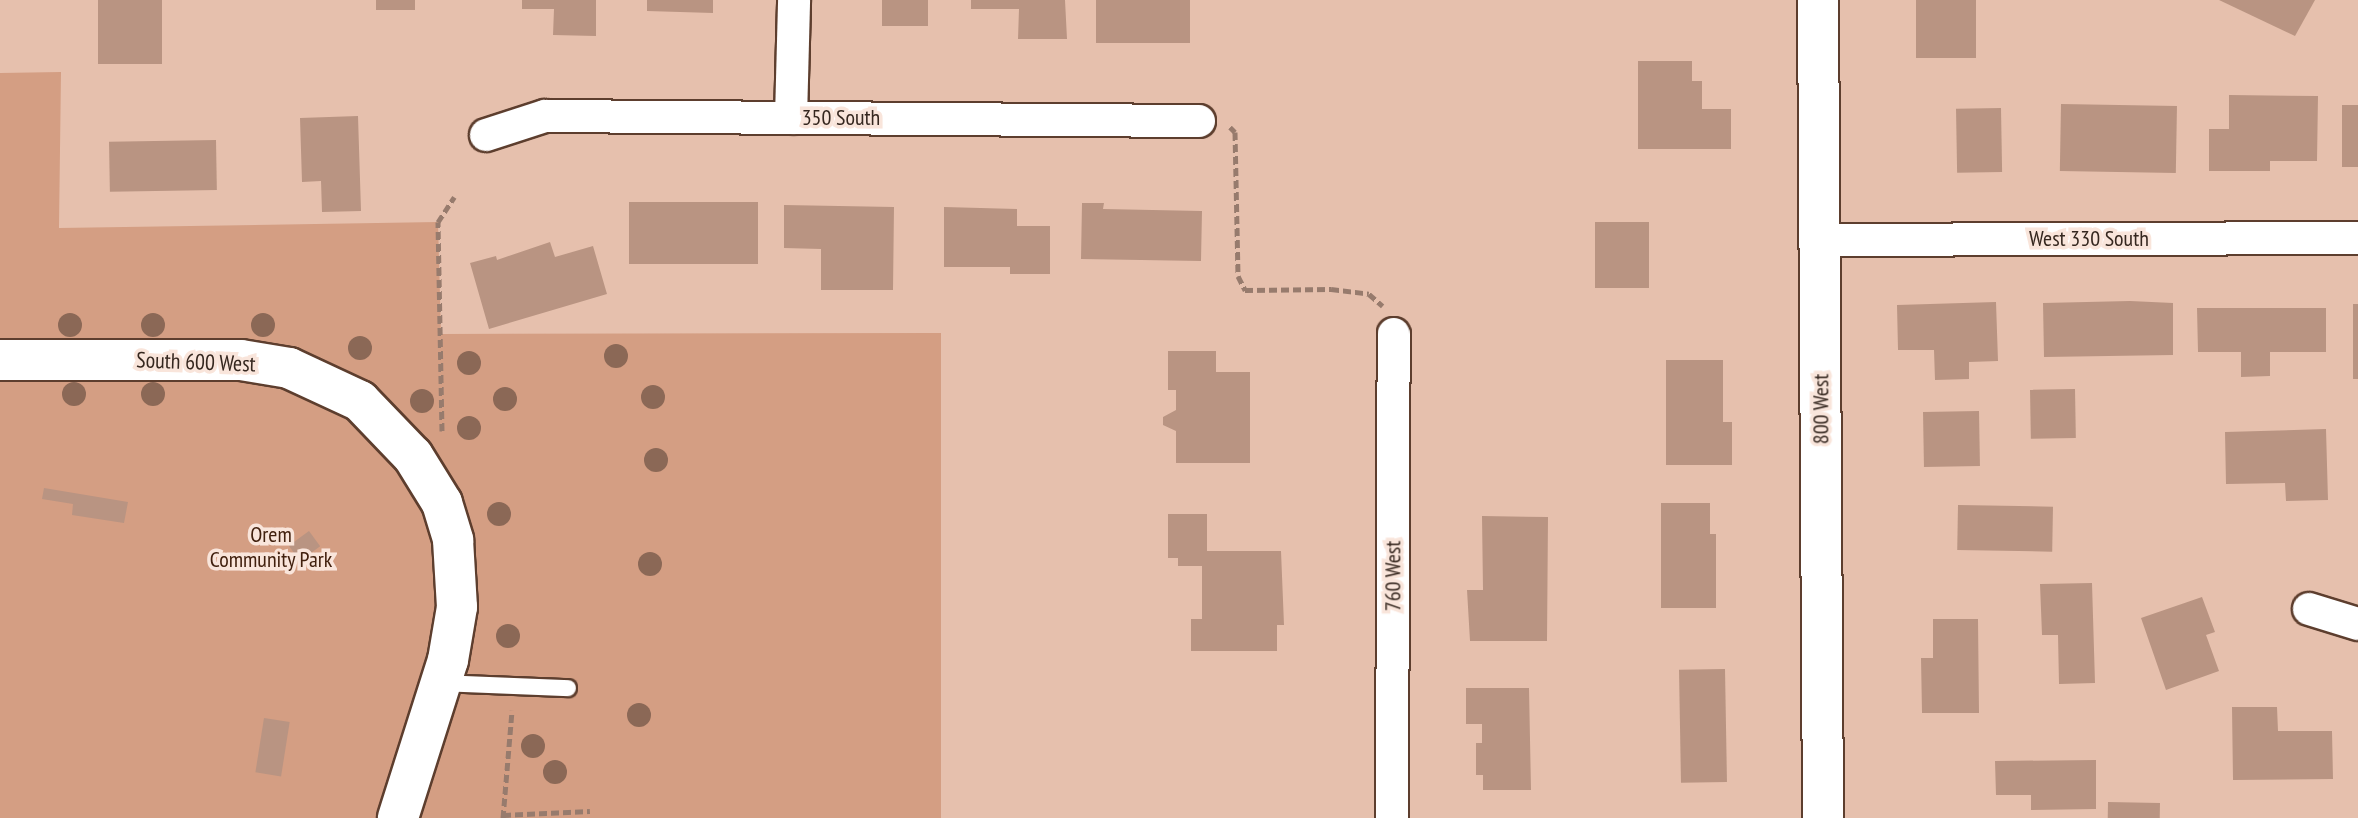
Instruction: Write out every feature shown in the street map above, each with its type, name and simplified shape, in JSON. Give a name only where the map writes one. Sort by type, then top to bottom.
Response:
[{"type":"street","points":[[791,118],[794,0]]},
{"type":"street","name":"800 West","points":[[1818,0],[1823,818]]},
{"type":"street","name":"350 South","points":[[486,135],[545,116],[1199,121]]},
{"type":"street","name":"West 330 South","points":[[1820,240],[2358,238]]},
{"type":"street","name":"760 West","points":[[1392,818],[1394,334]]},
{"type":"street","name":"South 600 West","points":[[0,360],[241,360],[289,368],[360,401],[431,481],[453,540],[457,607],[440,683],[398,818]]},
{"type":"street","points":[[2309,609],[2358,624]]},
{"type":"lane","points":[[440,683],[568,688]]},
{"type":"path","points":[[1199,121],[1221,121],[1235,132],[1238,276],[1245,290],[1369,294],[1385,308],[1394,334]]},
{"type":"path","points":[[442,431],[438,222],[454,197]]},
{"type":"path","points":[[512,710],[503,817],[590,811]]},
{"type":"green space","name":"Orem Community Park","points":[[61,72],[59,228],[438,222],[441,334],[941,333],[941,818],[0,818],[0,73]]},
{"type":"building","points":[[98,0],[162,0],[162,64],[98,64]]},
{"type":"building","points":[[376,0],[415,0],[415,10],[376,10]]},
{"type":"building","points":[[522,0],[596,0],[596,36],[553,35],[554,9],[522,9]]},
{"type":"building","points":[[647,0],[713,0],[713,13],[647,11]]},
{"type":"building","points":[[882,0],[928,0],[928,26],[882,26]]},
{"type":"building","points":[[971,0],[1065,0],[1067,39],[1018,39],[1019,9],[971,9]]},
{"type":"building","points":[[1096,0],[1190,0],[1190,43],[1096,43]]},
{"type":"building","points":[[1916,0],[1976,0],[1976,58],[1916,58]]},
{"type":"building","points":[[2219,0],[2315,0],[2295,36]]},
{"type":"building","points":[[1638,61],[1692,61],[1692,81],[1702,81],[1702,109],[1731,109],[1731,149],[1638,149]]},
{"type":"building","points":[[2229,95],[2318,96],[2317,161],[2270,161],[2270,171],[2209,171],[2209,129],[2229,129]]},
{"type":"building","points":[[2061,104],[2177,106],[2176,173],[2060,171]]},
{"type":"building","points":[[2342,105],[2358,105],[2358,167],[2342,167]]},
{"type":"building","points":[[2001,108],[2002,172],[1957,173],[1956,109]]},
{"type":"building","points":[[358,116],[361,211],[322,212],[321,181],[302,182],[300,118]]},
{"type":"building","points":[[216,140],[217,190],[110,192],[109,142]]},
{"type":"building","points":[[629,202],[758,202],[758,264],[629,264]]},
{"type":"building","points":[[1082,203],[1104,203],[1103,209],[1202,211],[1201,261],[1081,259]]},
{"type":"building","points":[[784,205],[894,207],[893,290],[821,290],[821,249],[784,248]]},
{"type":"building","points":[[944,207],[1017,209],[1017,226],[1050,226],[1050,274],[1010,274],[1010,267],[944,267]]},
{"type":"building","points":[[1595,222],[1649,222],[1649,288],[1595,288]]},
{"type":"building","points":[[550,242],[555,257],[593,246],[607,294],[489,329],[470,263],[496,256],[497,260]]},
{"type":"building","points":[[1996,302],[1998,361],[1969,362],[1969,379],[1935,380],[1934,350],[1898,350],[1897,305]]},
{"type":"building","points":[[2043,303],[2173,303],[2173,355],[2044,357]]},
{"type":"building","points":[[2353,304],[2358,304],[2358,379],[2353,379]]},
{"type":"building","points":[[2197,308],[2326,308],[2326,352],[2270,352],[2270,376],[2241,377],[2241,352],[2198,352]]},
{"type":"building","points":[[1168,351],[1216,351],[1216,372],[1250,372],[1250,463],[1176,463],[1176,431],[1163,425],[1163,417],[1176,410],[1176,390],[1168,390]]},
{"type":"building","points":[[1666,360],[1723,360],[1723,422],[1732,422],[1732,465],[1666,465]]},
{"type":"building","points":[[2075,389],[2076,438],[2031,439],[2030,390]]},
{"type":"building","points":[[1979,411],[1980,466],[1924,467],[1923,412]]},
{"type":"building","points":[[2326,429],[2328,500],[2286,501],[2285,483],[2226,484],[2225,432]]},
{"type":"building","points":[[44,488],[128,502],[124,523],[72,515],[73,504],[42,499]]},
{"type":"building","points":[[1661,503],[1710,503],[1710,534],[1716,534],[1716,608],[1661,608]]},
{"type":"building","points":[[1958,505],[2053,507],[2052,552],[1957,550]]},
{"type":"building","points":[[1168,514],[1207,514],[1207,551],[1281,551],[1284,625],[1277,625],[1277,651],[1191,651],[1191,619],[1202,619],[1202,566],[1178,566],[1178,558],[1168,558]]},
{"type":"building","points":[[1482,516],[1548,517],[1547,641],[1470,641],[1467,590],[1483,590]]},
{"type":"building","points":[[309,531],[320,546],[300,561],[289,546]]},
{"type":"building","points":[[2092,583],[2095,683],[2059,684],[2058,635],[2042,635],[2040,584]]},
{"type":"building","points":[[2202,597],[2215,632],[2206,635],[2219,671],[2166,690],[2141,618]]},
{"type":"building","points":[[1933,619],[1978,619],[1979,713],[1922,713],[1921,658],[1933,658]]},
{"type":"building","points":[[1725,669],[1727,782],[1681,783],[1679,670]]},
{"type":"building","points":[[1466,688],[1529,688],[1531,790],[1483,790],[1483,775],[1476,775],[1476,743],[1482,743],[1482,724],[1466,724]]},
{"type":"building","points":[[2232,707],[2277,707],[2278,731],[2332,731],[2333,779],[2233,780]]},
{"type":"building","points":[[264,718],[290,722],[281,776],[255,772]]},
{"type":"building","points":[[2096,760],[2096,809],[2031,810],[2031,795],[1996,795],[1995,761]]},
{"type":"building","points":[[2108,802],[2160,803],[2160,818],[2108,818]]}]
